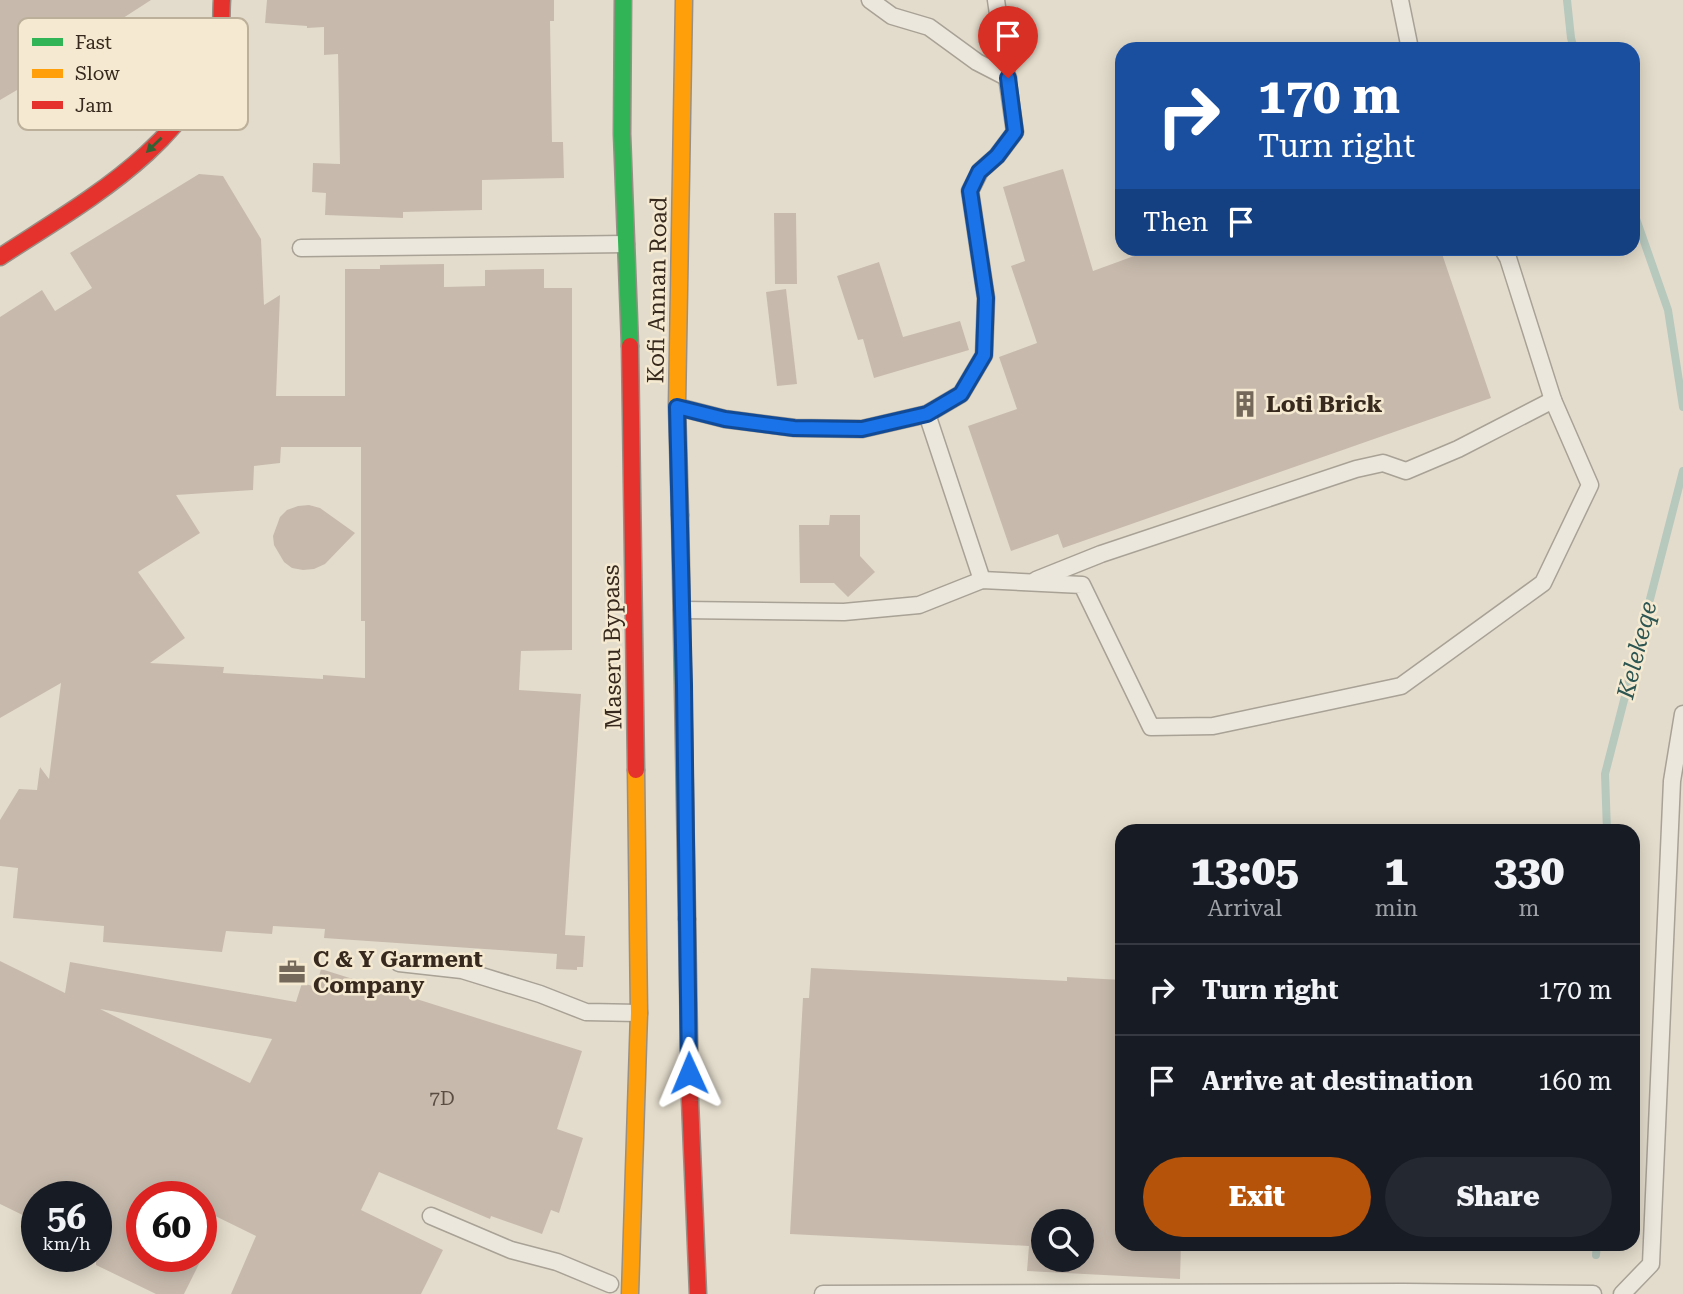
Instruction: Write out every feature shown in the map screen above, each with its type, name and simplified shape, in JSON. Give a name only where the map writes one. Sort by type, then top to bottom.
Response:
[{"type":"street","points":[[221,18],[222,0]]},
{"type":"street","name":"Maseru Bypass","points":[[623,0],[622,134],[631,370],[639,1013],[630,1294]]},
{"type":"street","name":"Kofi Annan Road","points":[[684,0],[677,407],[690,1101],[698,1294]]},
{"type":"street","points":[[0,257],[122,176],[170,130]]},
{"type":"lane","points":[[870,0],[891,16],[929,27],[977,62],[1008,78]]},
{"type":"lane","points":[[677,407],[725,419],[794,428],[862,429],[927,414],[961,394],[984,355],[986,298],[970,191],[979,172],[997,156],[1015,132],[996,0]]},
{"type":"lane","points":[[1400,0],[1409,42]]},
{"type":"lane","points":[[301,247],[626,244]]},
{"type":"lane","points":[[682,610],[844,612],[919,605],[982,580],[1082,585],[1151,727],[1213,726],[1402,686],[1543,583],[1590,485],[1553,400],[1507,256]]},
{"type":"lane","points":[[1031,582],[1101,554],[1356,469],[1383,463],[1406,471],[1458,449],[1553,400]]},
{"type":"lane","points":[[927,414],[982,580]]},
{"type":"lane","points":[[1622,1294],[1651,1264],[1672,781],[1683,714]]},
{"type":"lane","points":[[398,962],[462,970],[540,993],[586,1012],[639,1013]]},
{"type":"lane","points":[[431,1216],[512,1250],[557,1262],[610,1284]]},
{"type":"lane","points":[[823,1294],[1592,1294]]},
{"type":"building","points":[[0,0],[151,0],[123,18],[18,18],[18,89],[0,100]]},
{"type":"building","points":[[267,0],[554,0],[554,21],[550,21],[552,142],[563,142],[564,178],[482,180],[482,210],[403,212],[403,218],[325,215],[326,193],[312,192],[313,163],[340,164],[338,54],[324,55],[324,27],[307,28],[265,23]]},
{"type":"building","name":"Loti Brick","points":[[1063,169],[1093,271],[1134,256],[1443,256],[1491,398],[1063,548],[1058,534],[1011,551],[968,426],[1017,409],[999,357],[1037,343],[1011,266],[1025,261],[1003,187]]},
{"type":"building","points":[[199,174],[223,176],[261,239],[264,305],[280,295],[276,396],[345,396],[345,269],[380,269],[380,265],[444,264],[444,287],[485,286],[485,270],[544,269],[544,288],[572,288],[572,650],[521,651],[519,690],[581,694],[565,935],[585,936],[583,967],[577,967],[577,970],[556,969],[557,954],[324,938],[325,929],[273,926],[272,934],[226,931],[222,952],[103,942],[104,926],[13,918],[18,868],[0,866],[0,820],[19,789],[37,790],[40,767],[49,779],[61,683],[0,718],[0,317],[42,290],[55,311],[92,288],[70,253]],"holes":[[[281,447],[361,447],[361,621],[365,621],[365,678],[323,675],[323,679],[223,673],[224,667],[150,663],[185,638],[138,572],[200,533],[176,495],[253,490],[254,466],[280,463]]]},
{"type":"building","points":[[774,213],[796,213],[797,284],[775,284]]},
{"type":"building","points":[[879,262],[903,337],[960,321],[969,350],[874,378],[863,339],[858,340],[837,276]]},
{"type":"building","points":[[786,289],[797,384],[777,386],[766,292]]},
{"type":"building","points":[[309,505],[320,508],[355,533],[325,564],[303,570],[292,568],[284,562],[274,545],[273,536],[280,517],[287,510]]},
{"type":"building","points":[[830,515],[860,515],[860,556],[875,572],[848,597],[834,583],[800,583],[799,525],[829,525]]},
{"type":"building","points":[[0,961],[65,993],[70,962],[296,1002],[302,983],[316,987],[321,969],[582,1051],[557,1129],[583,1138],[559,1213],[551,1210],[542,1234],[491,1216],[490,1219],[379,1172],[361,1210],[443,1250],[421,1294],[231,1294],[256,1236],[217,1217],[217,1181],[126,1181],[126,1272],[195,1272],[184,1294],[156,1294],[110,1272],[112,1181],[21,1181],[21,1214],[0,1204]],"holes":[[[100,1009],[272,1039],[250,1083]]]},
{"type":"building","points":[[811,968],[1067,981],[1067,977],[1115,980],[1115,1251],[1181,1251],[1180,1279],[1046,1272],[1094,1272],[1094,1209],[1031,1209],[1031,1271],[1027,1271],[1029,1246],[790,1234],[803,998],[809,998]]},
{"type":"waterway","name":"Kelekeqe","points":[[1567,0],[1572,42]]},
{"type":"waterway","name":"Kelekeqe","points":[[1640,230],[1668,310],[1683,407]]},
{"type":"waterway","name":"Kelekeqe","points":[[1607,824],[1605,774],[1683,471]]},
{"type":"waterway","name":"Kelekeqe","points":[[1596,1251],[1596,1255]]},
{"type":"traffic: fast","points":[[623,0],[622,134],[630,346]]},
{"type":"traffic: fast","points":[[680,515],[687,919]]},
{"type":"traffic: slow","points":[[680,515],[677,406],[684,0]]},
{"type":"traffic: slow","points":[[630,1294],[639,1013],[636,770]]},
{"type":"traffic: jam","points":[[221,18],[222,0]]},
{"type":"traffic: jam","points":[[0,257],[100,191],[132,166],[169,130]]},
{"type":"traffic: jam","points":[[630,346],[636,770]]},
{"type":"traffic: jam","points":[[687,919],[690,1101],[698,1294]]},
{"type":"place","name":"Loti Brick","points":[[1245,404]]},
{"type":"place","name":"C & Y Garment Company","points":[[292,972]]},
{"type":"route","points":[[689,1073],[677,407],[725,419],[794,428],[862,429],[927,414],[961,394],[984,355],[986,298],[970,191],[979,172],[997,156],[1015,132],[1008,78]]}]
